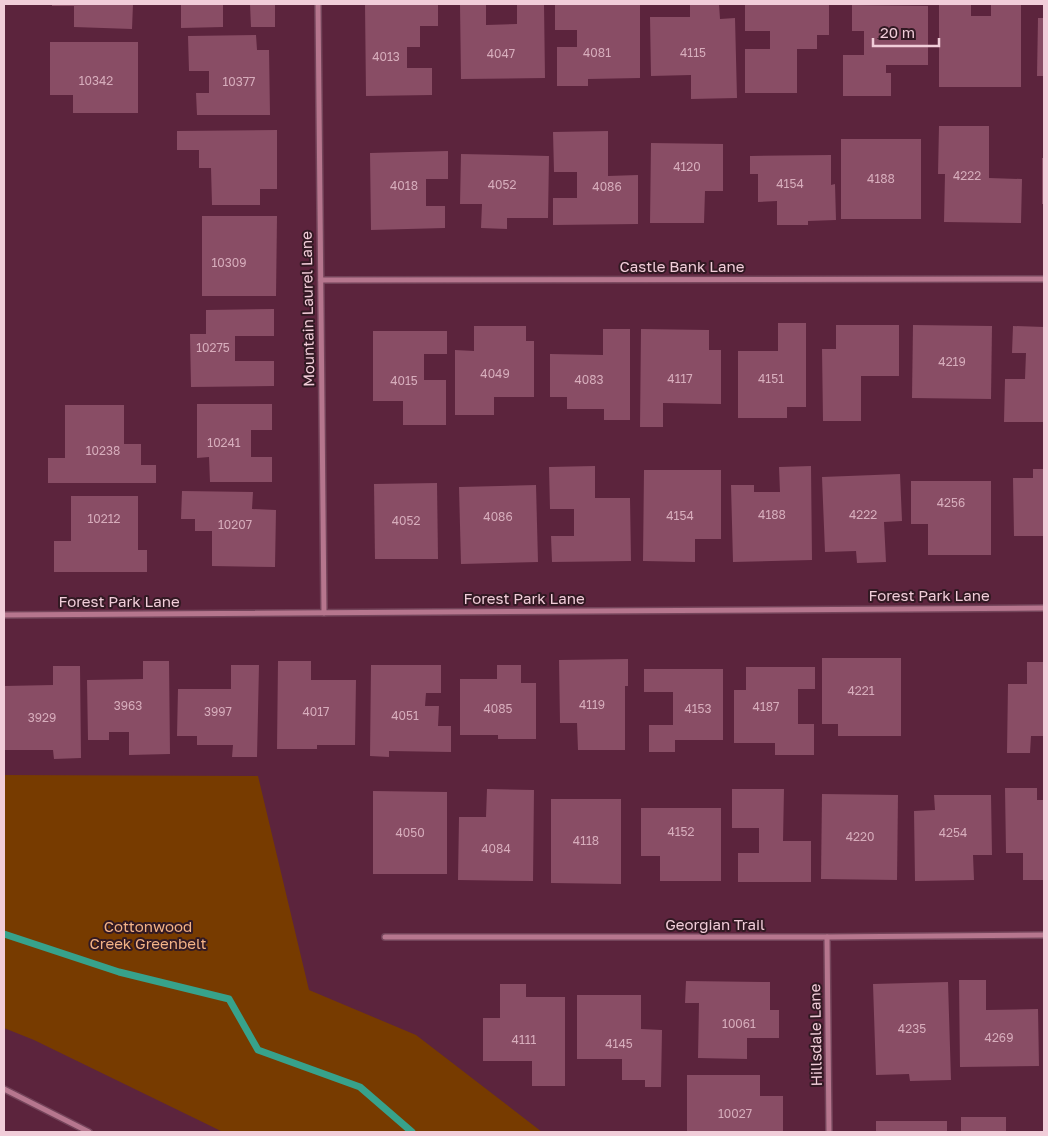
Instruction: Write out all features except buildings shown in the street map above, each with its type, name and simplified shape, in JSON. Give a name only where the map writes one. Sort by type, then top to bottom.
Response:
[{"type":"street","name":"Mountain Laurel Lane","points":[[318,4],[324,613]]},
{"type":"street","name":"Castle Bank Lane","points":[[320,280],[1044,279]]},
{"type":"street","name":"Forest Park Lane","points":[[4,615],[1044,608]]},
{"type":"street","name":"Georgian Trail","points":[[385,937],[1044,935]]},
{"type":"street","name":"Hillsdale Lane","points":[[827,937],[829,1132]]},
{"type":"street","points":[[4,1089],[89,1132]]},
{"type":"green space","name":"Cottonwood Creek Greenbelt","points":[[4,775],[258,776],[309,990],[416,1035],[542,1132],[223,1132],[34,1040],[4,1028]]},
{"type":"waterway","points":[[4,934],[119,972],[229,999],[258,1050],[360,1087],[412,1132]]}]
